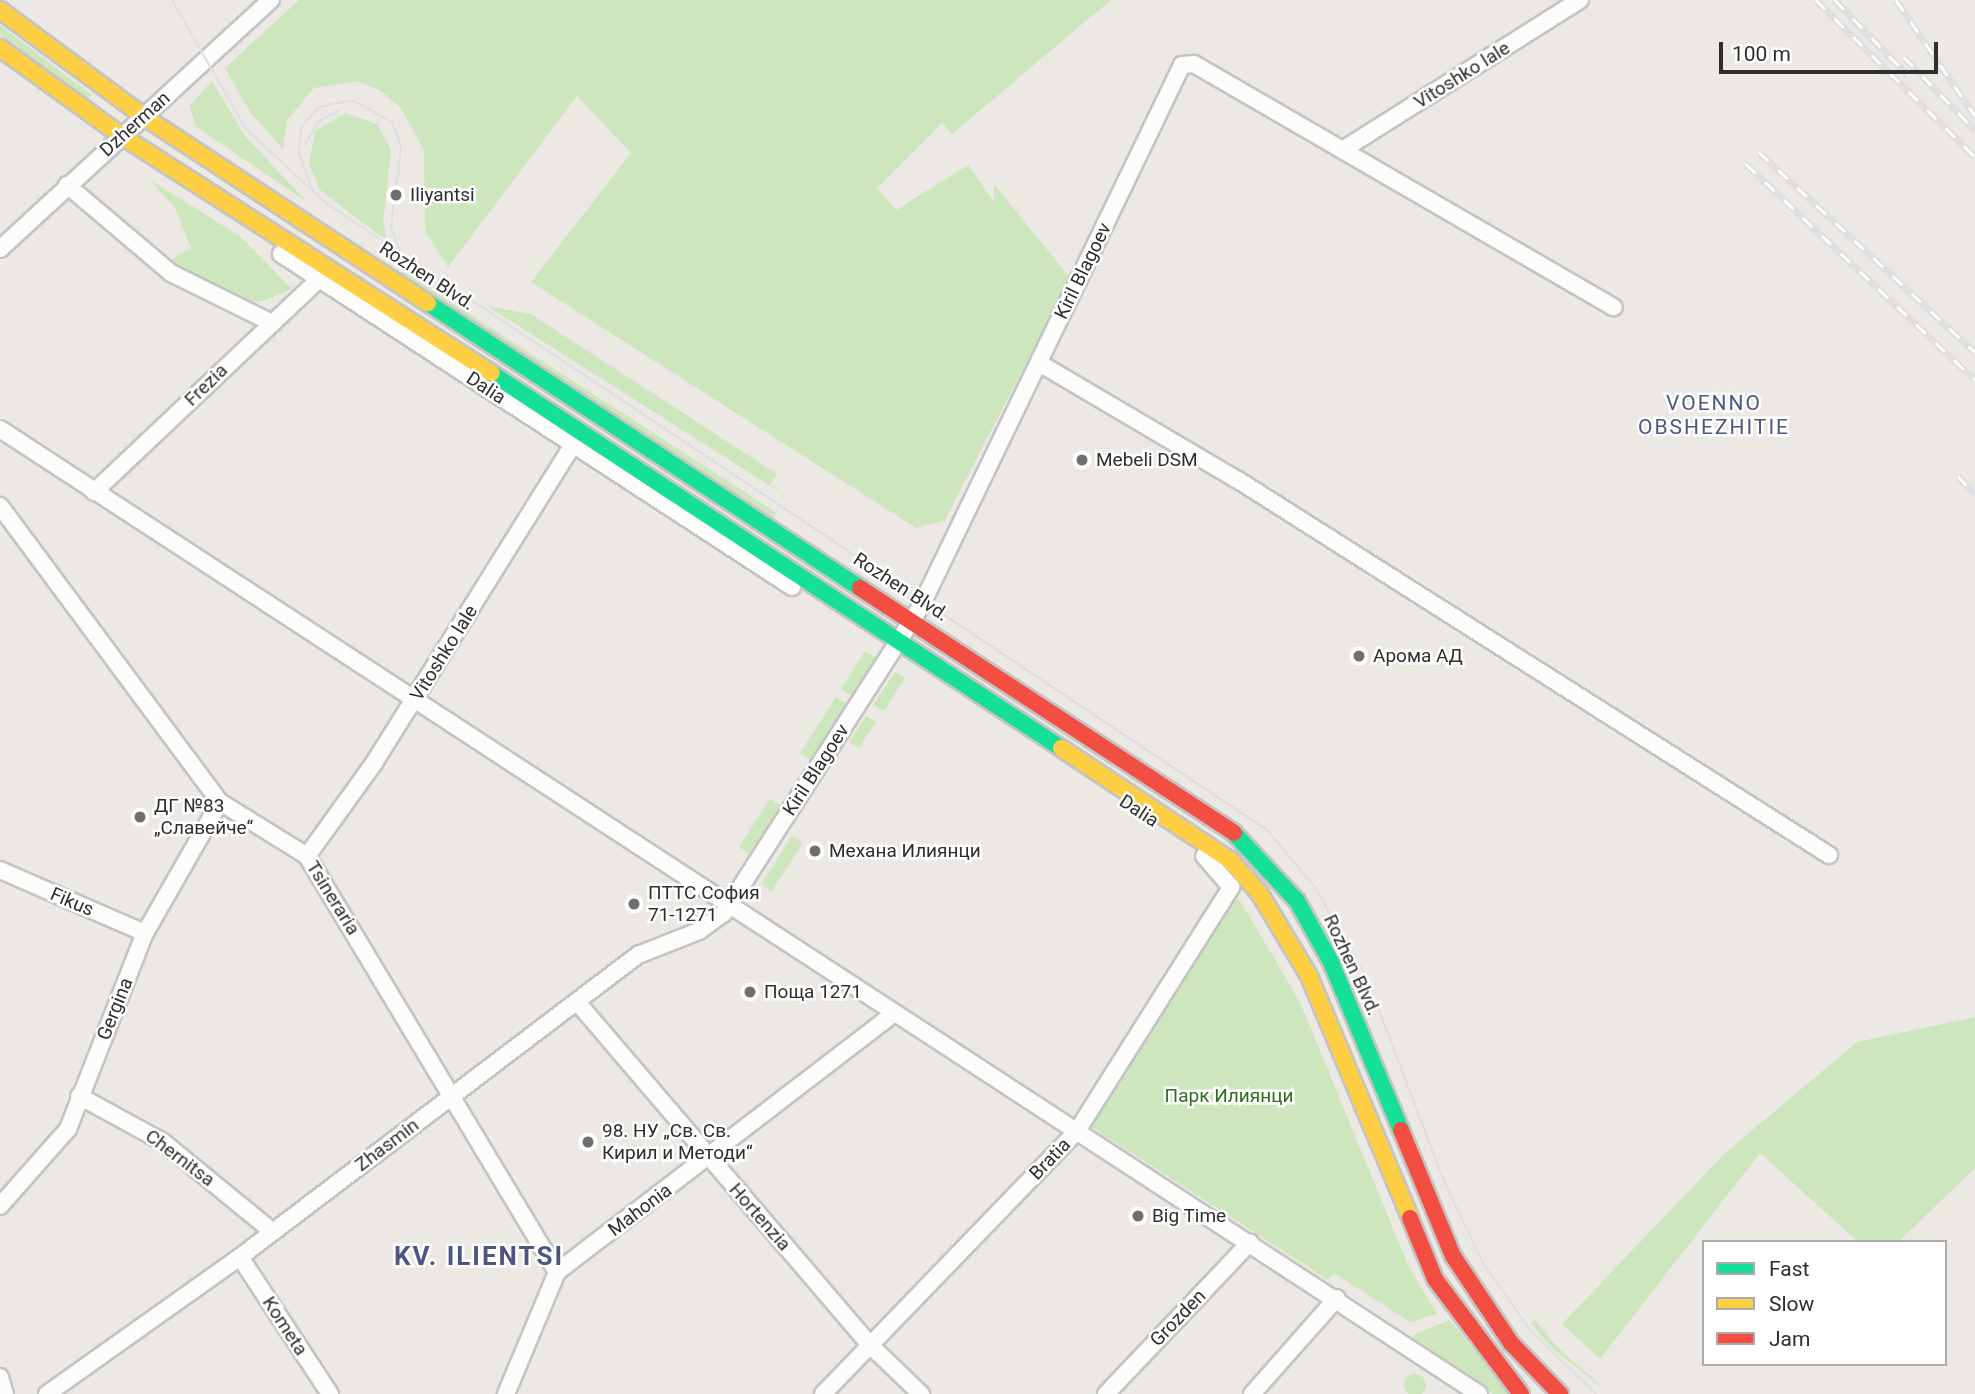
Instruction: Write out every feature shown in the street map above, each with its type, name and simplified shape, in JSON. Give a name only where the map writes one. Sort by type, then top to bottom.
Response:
[{"type":"main road","name":"Rozhen Blvd.","points":[[0,10],[143,116],[1217,818],[1278,874],[1331,962],[1453,1256],[1511,1343],[1560,1394]]},
{"type":"main road","points":[[0,48],[122,136],[750,540],[900,640],[1040,739],[1202,837],[1260,894],[1309,976],[1423,1257],[1469,1331],[1521,1394]]},
{"type":"street","name":"Dzherman","points":[[0,249],[271,0]]},
{"type":"street","name":"Vitoshko lale","points":[[1344,149],[1580,0]]},
{"type":"street","name":"Kiril Blagoev","points":[[730,905],[913,620],[1182,65],[1194,64],[1614,307]]},
{"type":"street","points":[[68,185],[172,273],[272,323]]},
{"type":"street","name":"Dalia","points":[[241,212],[278,252],[792,587]]},
{"type":"street","name":"Frezia","points":[[94,492],[319,279]]},
{"type":"street","points":[[1039,363],[1238,480],[1829,855]]},
{"type":"street","points":[[0,429],[893,1014],[1337,1298],[1479,1394]]},
{"type":"street","name":"Vitoshko lale","points":[[307,856],[414,701],[573,445]]},
{"type":"street","name":"Tsineraria","points":[[0,506],[220,802],[307,856],[557,1272]]},
{"type":"street","points":[[741,554],[750,540]]},
{"type":"street","name":"Dalia","points":[[991,716],[1040,739],[1175,834],[1224,874],[1231,887]]},
{"type":"street","name":"Gergina","points":[[0,1206],[59,1144],[145,933],[220,802]]},
{"type":"street","name":"Fikus","points":[[0,870],[145,933]]},
{"type":"street","name":"Bratia","points":[[823,1394],[1077,1131],[1231,887]]},
{"type":"street","name":"Zhasmin","points":[[47,1394],[240,1257],[638,955],[714,923],[730,905]]},
{"type":"street","name":"Hortenzia","points":[[577,1002],[870,1345],[921,1394]]},
{"type":"street","name":"Mahonia","points":[[557,1272],[893,1014]]},
{"type":"street","name":"Chernitsa","points":[[79,1096],[163,1142],[273,1232]]},
{"type":"street","name":"Grozden","points":[[1106,1394],[1250,1242]]},
{"type":"street","name":"Kometa","points":[[240,1257],[330,1394]]},
{"type":"street","points":[[506,1394],[557,1272]]},
{"type":"street","points":[[1252,1394],[1337,1298]]},
{"type":"street","points":[[0,1377],[5,1394]]},
{"type":"green space","points":[[299,0],[1111,0],[952,134],[942,123],[877,188],[896,210],[968,165],[994,202],[994,184],[1070,278],[945,520],[916,528],[531,282],[631,153],[577,96],[448,267],[425,231],[424,150],[400,107],[381,91],[358,81],[314,88],[287,120],[283,149],[250,112],[225,68]]},
{"type":"green space","points":[[0,25],[92,95],[88,100],[0,35]]},
{"type":"green space","points":[[212,81],[245,136],[307,202],[195,126],[190,105]]},
{"type":"green space","points":[[346,113],[377,124],[391,150],[383,224],[387,241],[320,190],[309,165],[315,131]]},
{"type":"green space","points":[[150,180],[240,236],[292,289],[260,302],[247,300],[168,261],[191,248],[175,208]]},
{"type":"green space","points":[[404,271],[777,513],[773,518],[398,273]]},
{"type":"green space","points":[[487,306],[531,314],[777,474],[770,485],[830,524]]},
{"type":"green space","points":[[865,651],[876,658],[852,696],[841,689]]},
{"type":"green space","points":[[895,672],[905,678],[884,711],[873,705]]},
{"type":"green space","points":[[836,697],[847,704],[811,760],[800,753]]},
{"type":"green space","points":[[866,716],[876,722],[859,748],[849,742]]},
{"type":"green space","points":[[770,799],[781,806],[750,854],[739,847]]},
{"type":"green space","points":[[792,836],[803,843],[772,891],[761,884]]},
{"type":"green space","name":"Парк Илиянци","points":[[1239,899],[1300,1002],[1408,1265],[1437,1314],[1410,1322],[1334,1273],[1328,1280],[1090,1126],[1231,900]]},
{"type":"green space","points":[[1975,1017],[1975,1168],[1900,1240],[1856,1240],[1760,1153],[1600,1359],[1562,1324],[1724,1154],[1857,1042]]},
{"type":"green space","points":[[1450,1320],[1509,1394],[1493,1394],[1411,1336]]},
{"type":"green space","points":[[1535,1320],[1556,1346],[1610,1394],[1553,1349],[1531,1323]]},
{"type":"green space","points":[[1415,1374],[1423,1377],[1423,1393],[1407,1393],[1404,1385],[1407,1377]]},
{"type":"tram line","points":[[172,0],[246,129],[326,203],[1267,830],[1315,887],[1366,976],[1443,1179],[1483,1263],[1531,1331],[1596,1394]]},
{"type":"tram line","points":[[311,187],[298,150],[302,126],[319,107],[352,100],[392,122],[401,145],[397,188]]},
{"type":"tram line","points":[[305,144],[318,122],[341,109]]},
{"type":"tram line","points":[[396,179],[391,228],[401,253]]},
{"type":"railway","points":[[1816,0],[1975,157]]},
{"type":"railway","points":[[1835,0],[1908,75]]},
{"type":"railway","points":[[1896,0],[1975,116]]},
{"type":"railway","points":[[1904,57],[1975,130]]},
{"type":"railway","points":[[1759,152],[1975,352]]},
{"type":"railway","points":[[1746,164],[1975,380]]},
{"type":"railway","points":[[1958,476],[1975,494]]},
{"type":"traffic: fast","points":[[428,303],[860,588]]},
{"type":"traffic: fast","points":[[491,373],[1061,748]]},
{"type":"traffic: fast","points":[[1234,833],[1297,901],[1331,962],[1401,1130]]},
{"type":"traffic: slow","points":[[0,10],[143,116],[428,303]]},
{"type":"traffic: slow","points":[[0,48],[122,136],[491,373]]},
{"type":"traffic: slow","points":[[1061,748],[1231,861],[1260,894],[1309,976],[1410,1218]]},
{"type":"traffic: jam","points":[[860,588],[1234,833]]},
{"type":"traffic: jam","points":[[1401,1130],[1453,1256],[1511,1343],[1560,1394]]},
{"type":"traffic: jam","points":[[1410,1218],[1435,1279],[1521,1394]]},
{"type":"place","name":"Iliyantsi","points":[[396,195]]},
{"type":"place","name":"Mebeli DSM","points":[[1082,460]]},
{"type":"place","name":"Арома АД","points":[[1359,656]]},
{"type":"place","name":"ДГ №83 „Славейче“","points":[[140,817]]},
{"type":"place","name":"Механа Илиянци","points":[[815,851]]},
{"type":"place","name":"ПТТС София 71-1271","points":[[634,904]]},
{"type":"place","name":"Поща 1271","points":[[750,992]]},
{"type":"place","name":"98. НУ „Св. Св. Кирил и Методи“","points":[[588,1142]]},
{"type":"place","name":"Big Time","points":[[1138,1216]]},
{"type":"district","name":"VOENNO OBSHEZHITIE","points":[[1714,415]]},
{"type":"district","name":"KV. ILIENTSI","points":[[479,1257]]}]
